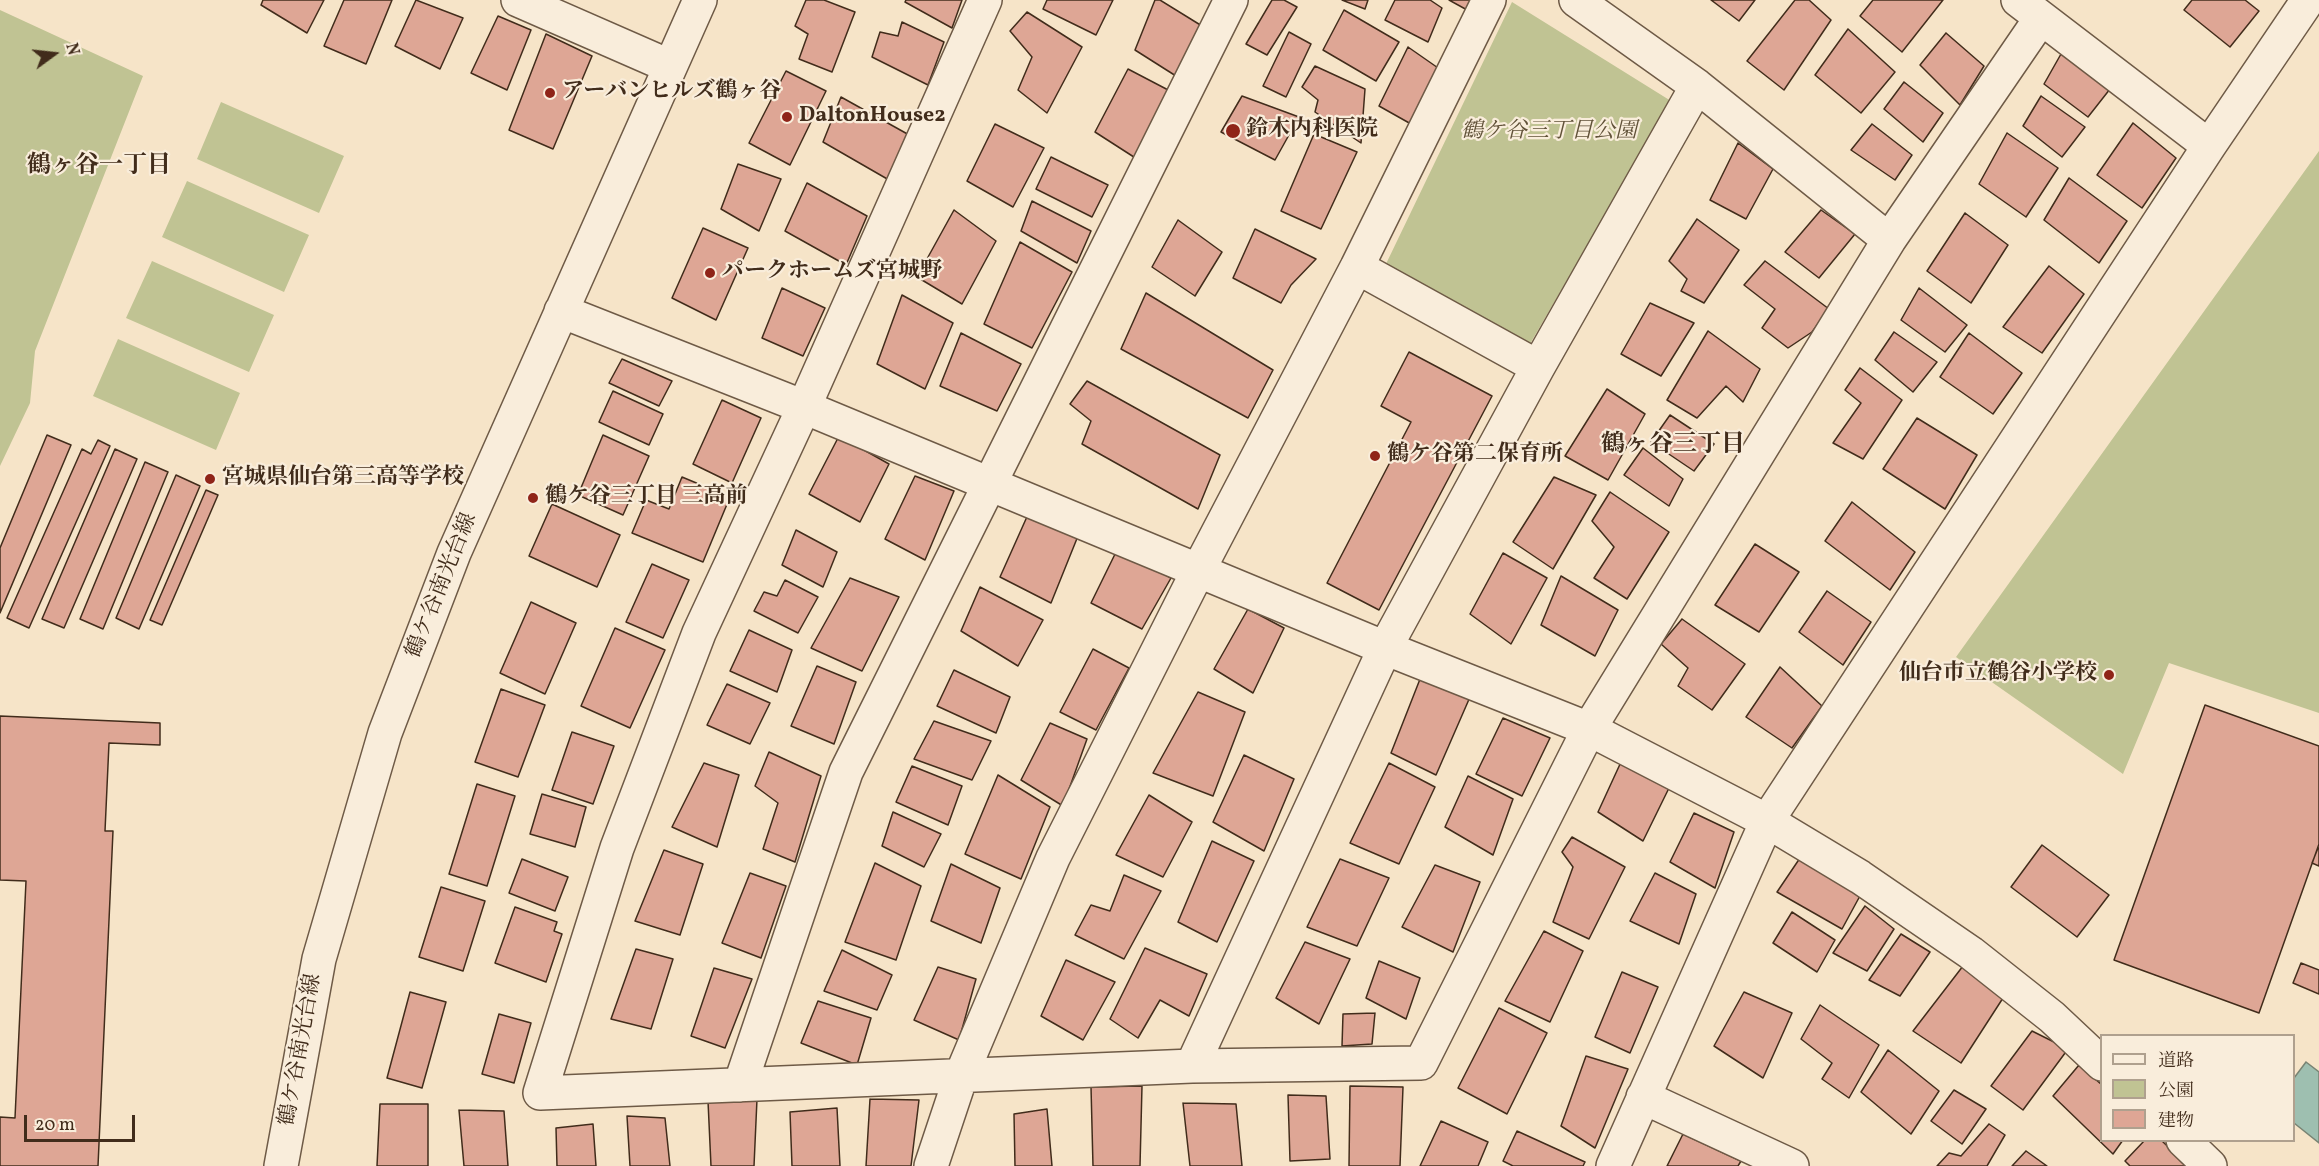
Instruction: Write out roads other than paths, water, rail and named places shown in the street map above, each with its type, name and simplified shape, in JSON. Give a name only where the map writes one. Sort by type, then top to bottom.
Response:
[{"type":"street","points":[[518,0],[669,66]]},
{"type":"street","name":"鶴ケ谷南光台線","points":[[281,1166],[319,959],[385,733],[454,553],[700,0]]},
{"type":"street","points":[[985,0],[691,655],[617,848],[540,1093],[1192,1066],[1421,1063],[1589,729],[2029,9],[2209,146]]},
{"type":"street","points":[[740,1085],[846,772],[1231,0]]},
{"type":"street","points":[[931,1166],[961,1076],[1053,858],[1198,571],[1358,267],[1490,0]]},
{"type":"street","points":[[1576,0],[1697,86],[1889,240]]},
{"type":"street","points":[[1613,1166],[1767,821],[2209,146],[2308,0]]},
{"type":"street","points":[[1192,1066],[1385,648],[1538,367],[1697,86]]},
{"type":"street","points":[[1358,267],[1538,367]]},
{"type":"street","points":[[561,311],[804,407],[1385,648],[1589,729],[1767,821],[1860,877],[1971,953],[2052,1017],[2100,1062]]},
{"type":"street","points":[[1643,1097],[1792,1166]]},
{"type":"street","points":[[2185,1142],[2210,1166]]},
{"type":"place","name":"アーバンヒルズ鶴ヶ谷","points":[[550,93]]},
{"type":"place","name":"DaltonHouse2","points":[[787,117]]},
{"type":"place","name":"鈴木内科医院","points":[[1233,131]]},
{"type":"place","name":"パークホームズ宮城野","points":[[710,273]]},
{"type":"place","name":"鶴ケ谷第二保育所","points":[[1375,456]]},
{"type":"place","name":"宮城県仙台第三高等学校","points":[[210,479]]},
{"type":"place","name":"鶴ケ谷三丁目 三高前","points":[[533,498]]},
{"type":"place","name":"仙台市立鶴谷小学校","points":[[2109,675]]},
{"type":"district","name":"鶴ヶ谷一丁目","points":[[99,168]]},
{"type":"district","name":"鶴ヶ谷三丁目","points":[[1673,447]]},
{"type":"park label","name":"鶴ケ谷三丁目公園","points":[[1549,133]]}]
